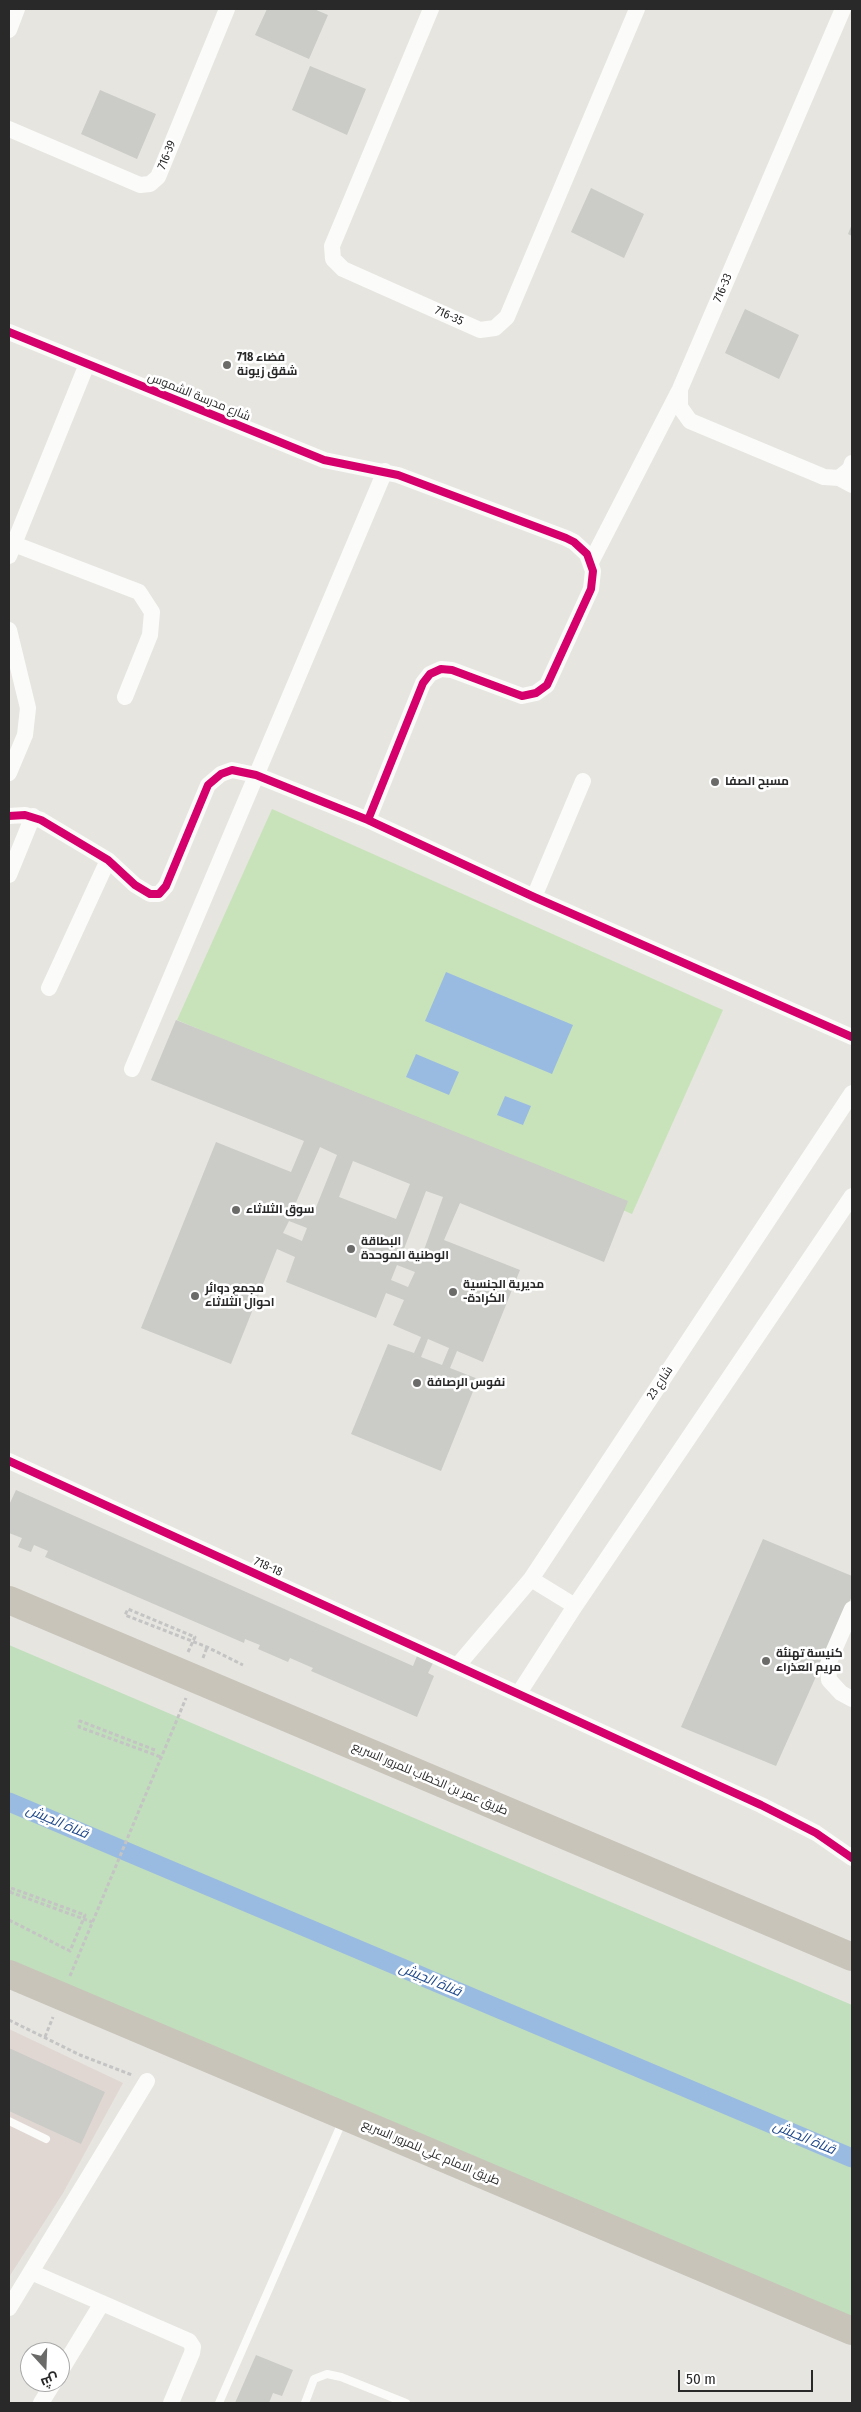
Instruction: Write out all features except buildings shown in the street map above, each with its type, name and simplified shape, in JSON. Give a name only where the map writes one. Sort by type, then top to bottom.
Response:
[{"type":"highway","name":"طريق عمر بن الخطاب للمرور السريع","points":[[9,1600],[852,1957]]},
{"type":"highway","name":"طريق الامام علي للمرور السريع","points":[[9,1974],[852,2331]]},
{"type":"street","points":[[9,30],[18,9]]},
{"type":"street","name":"716-39","points":[[9,129],[140,185],[150,184],[158,177],[227,9]]},
{"type":"street","name":"716-35","points":[[431,9],[332,246],[333,259],[343,269],[480,330],[496,328],[507,317],[637,9]]},
{"type":"street","name":"716-33","points":[[591,562],[680,389],[843,9]]},
{"type":"street","name":"شارع مدرسة الشموس","points":[[9,332],[324,460],[384,471],[566,538],[582,547],[591,562]]},
{"type":"street","points":[[88,364],[11,550],[138,592],[152,612],[150,635],[125,697]]},
{"type":"street","points":[[680,389],[680,407],[690,421],[824,477],[846,481],[852,464]]},
{"type":"street","points":[[132,1069],[384,471]]},
{"type":"street","points":[[368,820],[426,678],[435,671],[446,669],[515,695],[530,696],[542,690],[551,679],[591,589],[593,571],[591,562]]},
{"type":"street","points":[[9,630],[28,708],[26,735],[9,773]]},
{"type":"street","points":[[9,816],[33,816],[108,860],[135,885],[150,894],[159,894],[166,886],[208,785],[221,774],[232,770],[256,775],[368,820],[534,897],[852,1037]]},
{"type":"street","points":[[534,897],[583,780]]},
{"type":"street","points":[[9,875],[33,816]]},
{"type":"street","points":[[49,988],[108,860]]},
{"type":"street","name":"شارع 23","points":[[458,1665],[531,1579],[852,1093]]},
{"type":"street","points":[[518,1693],[852,1196]]},
{"type":"street","name":"718-18","points":[[9,1461],[761,1805],[816,1833],[852,1858]]},
{"type":"street","points":[[531,1579],[575,1606]]},
{"type":"street","points":[[852,1609],[828,1664],[829,1680],[840,1693],[852,1699]]},
{"type":"street","points":[[9,2308],[147,2081]]},
{"type":"street","points":[[31,2272],[189,2341],[193,2347],[192,2353],[171,2403]]},
{"type":"street","points":[[70,2356],[102,2303]]},
{"type":"street","points":[[42,2403],[48,2392]]},
{"type":"lane","points":[[218,2403],[345,2116]]},
{"type":"lane","points":[[9,2121],[46,2139]]},
{"type":"lane","points":[[305,2403],[314,2379],[327,2374],[341,2377],[406,2403]]},
{"type":"path","points":[[67,1984],[161,1757],[189,1677],[195,1637],[128,1609],[125,1615],[207,1646],[243,1665]]},
{"type":"path","points":[[189,1677],[207,1646]]},
{"type":"path","points":[[154,1750],[80,1721],[78,1728],[161,1757]]},
{"type":"path","points":[[9,1920],[70,1952],[85,1915],[11,1888],[10,1892],[92,1922]]},
{"type":"path","points":[[45,2037],[56,2010]]},
{"type":"path","points":[[9,2020],[80,2055],[147,2081]]},
{"type":"shaded area","points":[[9,2029],[123,2083],[63,2193],[9,2277]]},
{"type":"green space","points":[[272,809],[723,1010],[632,1214],[177,1020]]},
{"type":"green space","points":[[9,1645],[852,2005],[852,2321],[9,1964]]},
{"type":"water","points":[[446,972],[573,1025],[552,1074],[425,1021]]},
{"type":"water","points":[[416,1054],[459,1072],[449,1095],[406,1077]]},
{"type":"water","points":[[505,1096],[531,1106],[523,1125],[497,1115]]},
{"type":"waterway","name":"قناة الجيش","points":[[9,1802],[852,2158]]},
{"type":"cycle path","points":[[9,332],[324,460],[398,475],[566,538],[574,542],[587,554],[593,571],[591,589],[547,685],[536,693],[522,696],[452,670],[441,669],[430,674],[423,683],[368,820]]},
{"type":"cycle path","points":[[9,816],[25,815],[41,820],[108,860],[135,885],[150,894],[159,894],[166,886],[208,785],[221,774],[232,770],[256,775],[368,820],[534,897],[852,1037]]},
{"type":"cycle path","points":[[9,1461],[761,1805],[816,1833],[852,1858]]},
{"type":"place","name":"فضاء 718 شقق زيونة","points":[[227,365]]},
{"type":"place","name":"مسبح الصفا","points":[[715,782]]},
{"type":"place","name":"سوق الثلاثاء","points":[[236,1210]]},
{"type":"place","name":"البطاقة الوطنية الموحدة","points":[[351,1249]]},
{"type":"place","name":"مديرية الجنسية -الكرادة","points":[[453,1292]]},
{"type":"place","name":"مجمع دوائر احوال الثلاثاء","points":[[195,1296]]},
{"type":"place","name":"نفوس الرصافة","points":[[417,1383]]},
{"type":"place","name":"كنيسة تهنئة مريم العذراء","points":[[766,1661]]}]
